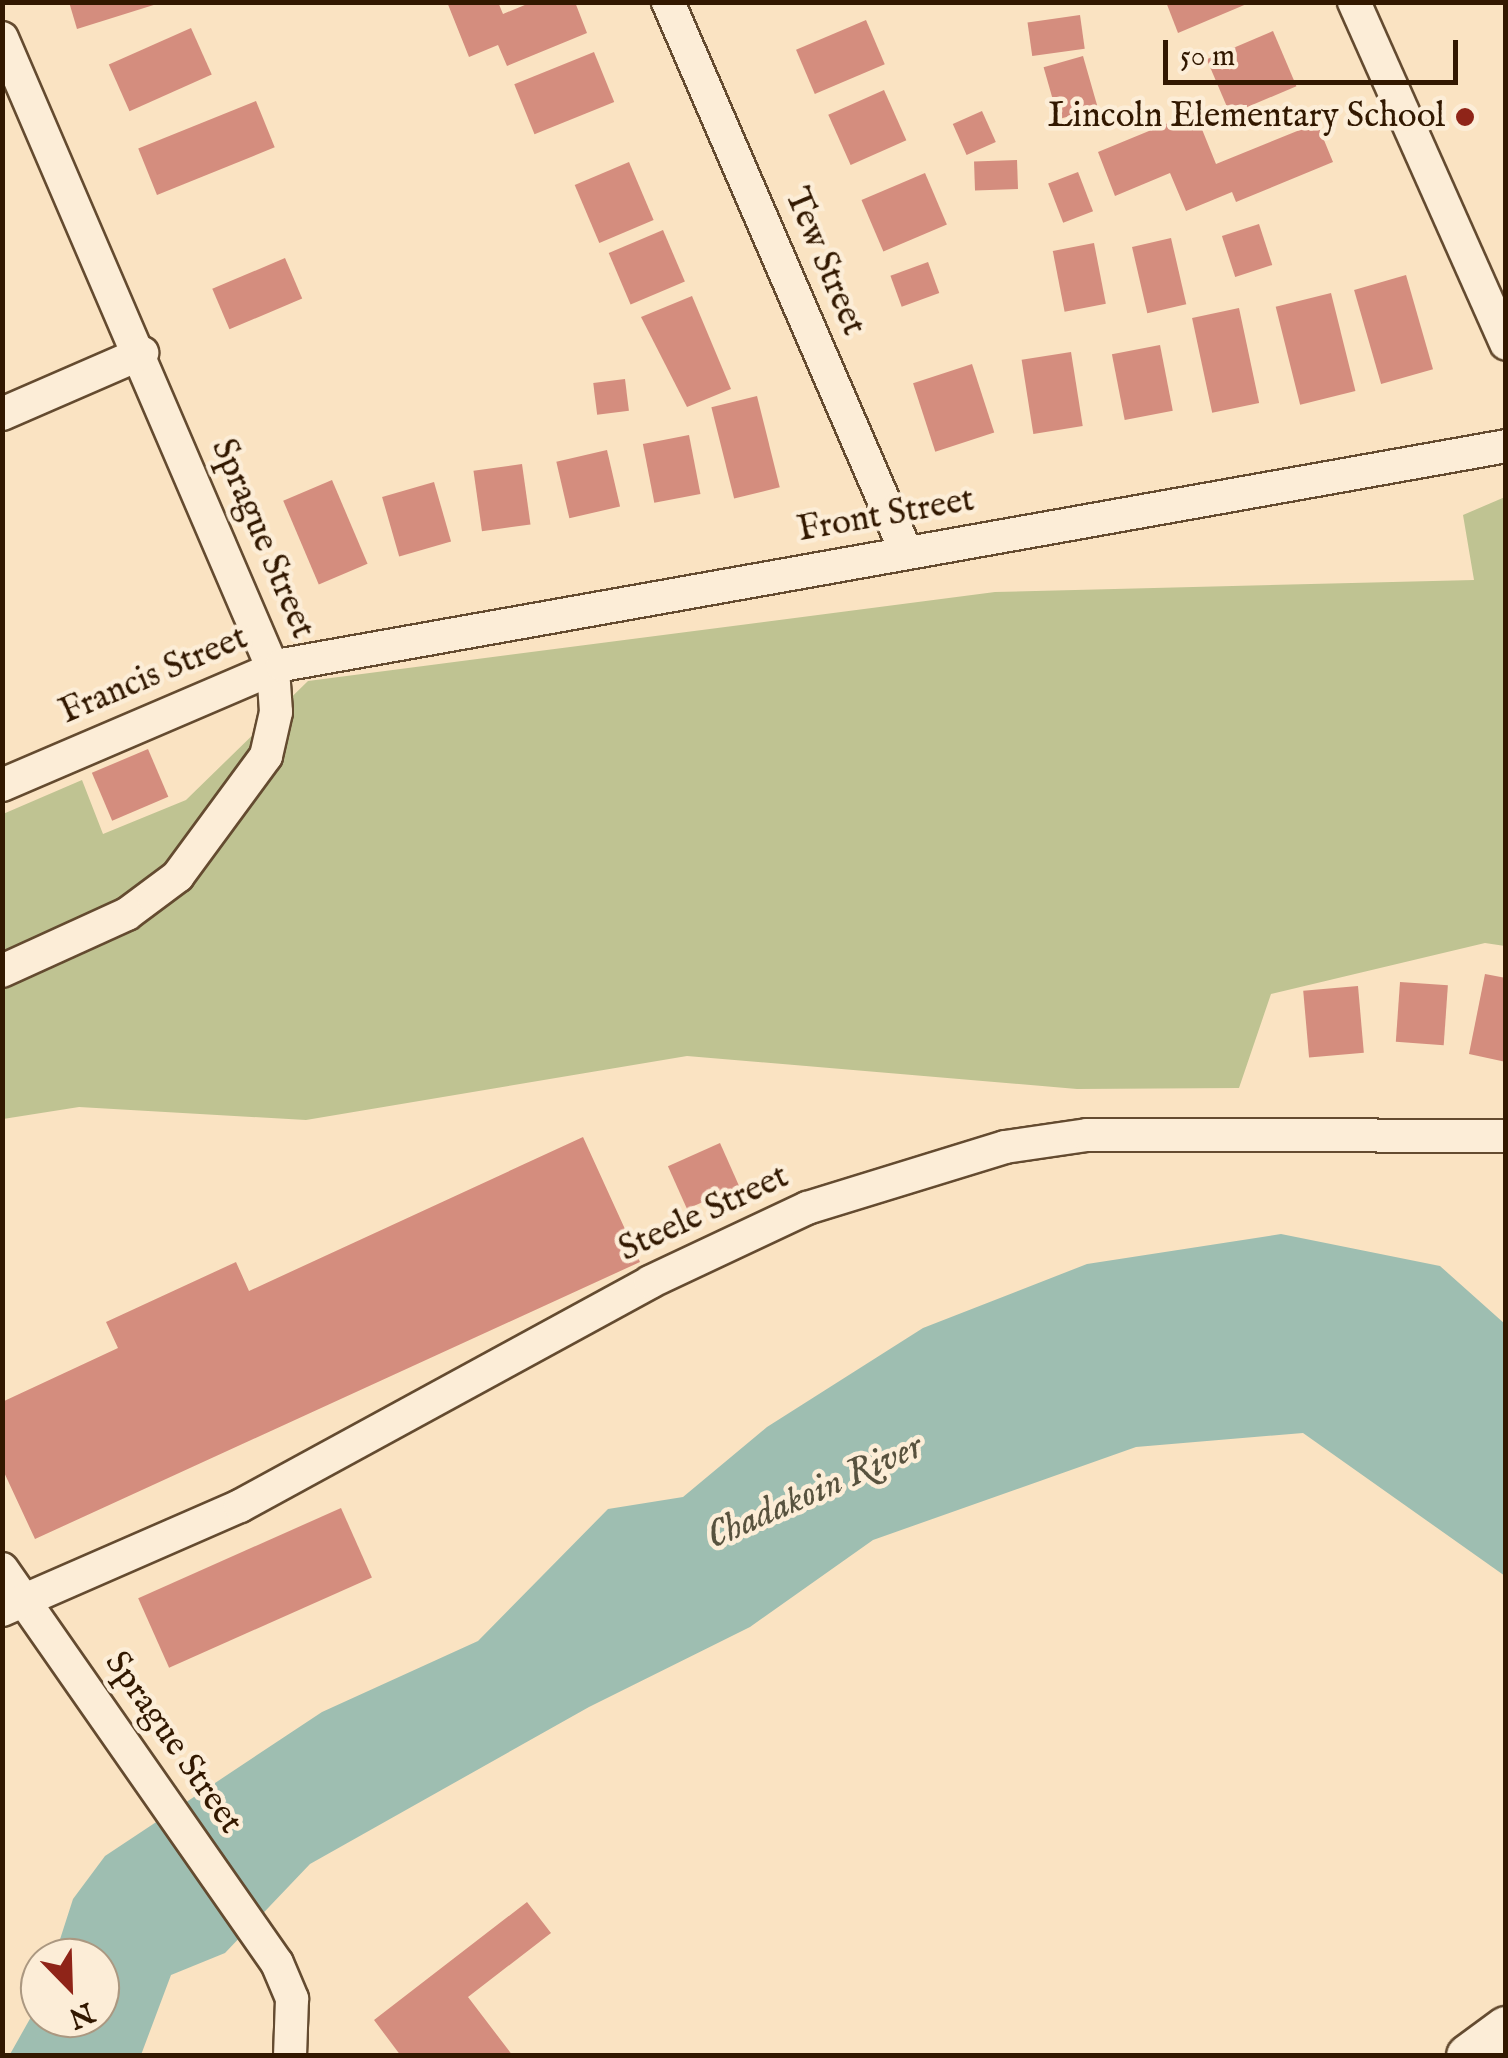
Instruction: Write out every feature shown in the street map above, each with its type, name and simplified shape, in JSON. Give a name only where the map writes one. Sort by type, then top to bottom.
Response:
[{"type":"street","name":"Tew Street","points":[[668,2],[906,552]]},
{"type":"street","points":[[1354,2],[1506,344]]},
{"type":"street","name":"Sprague Street","points":[[2,38],[277,667],[276,712],[266,756],[178,876],[126,914],[2,971]]},
{"type":"street","points":[[2,414],[142,353]]},
{"type":"street","name":"Front Street","points":[[277,667],[1506,446]]},
{"type":"street","name":"Francis Street","points":[[2,785],[277,667]]},
{"type":"street","name":"Steele Street","points":[[14,1607],[240,1506],[650,1282],[822,1204],[1004,1147],[1087,1134],[1506,1136]]},
{"type":"street","name":"Sprague Street","points":[[2,1569],[14,1607],[157,1788],[277,1963],[292,1999],[290,2056]]},
{"type":"street","points":[[1468,2056],[1506,2028]]},
{"type":"green space","points":[[1505,497],[1505,946],[1485,943],[1271,994],[1239,1088],[1077,1089],[687,1056],[306,1120],[79,1107],[3,1119],[3,814],[82,780],[103,834],[186,800],[308,681],[995,592],[1474,580],[1463,515]]},
{"type":"water","name":"Chadakoin River","points":[[1281,1234],[1440,1266],[1505,1324],[1505,1576],[1303,1433],[1136,1447],[873,1540],[750,1627],[589,1707],[310,1864],[225,1953],[171,1975],[141,2055],[9,2056],[20,2036],[120,2038],[120,1938],[60,1938],[73,1899],[105,1856],[322,1712],[478,1641],[608,1509],[683,1497],[767,1427],[923,1328],[1087,1264]]},
{"type":"building","points":[[69,2],[160,2],[160,3],[77,29]]},
{"type":"building","points":[[447,2],[498,2],[503,14],[532,2],[575,2],[587,33],[507,66],[498,45],[469,57]]},
{"type":"building","points":[[1166,2],[1249,2],[1249,3],[1178,33]]},
{"type":"building","points":[[1080,15],[1085,49],[1032,56],[1028,22]]},
{"type":"building","points":[[866,20],[885,64],[815,94],[796,50]]},
{"type":"building","points":[[191,28],[212,75],[130,111],[109,65]]},
{"type":"building","points":[[1273,31],[1296,86],[1230,114],[1207,59]]},
{"type":"building","points":[[594,52],[614,102],[534,134],[514,84]]},
{"type":"building","points":[[1083,56],[1098,108],[1058,119],[1044,67]]},
{"type":"building","points":[[884,90],[906,140],[851,165],[828,115]]},
{"type":"building","points":[[256,101],[275,147],[157,195],[138,149]]},
{"type":"building","points":[[982,111],[996,142],[967,155],[953,124]]},
{"type":"building","points":[[1195,112],[1216,164],[1317,123],[1333,162],[1236,202],[1232,192],[1186,211],[1170,173],[1115,196],[1098,152]]},
{"type":"building","points":[[1017,160],[1018,189],[975,190],[974,162]]},
{"type":"building","points":[[629,162],[654,220],[599,243],[575,185]]},
{"type":"building","points":[[1078,172],[1093,211],[1063,223],[1048,183]]},
{"type":"building","points":[[925,173],[947,225],[883,252],[861,200]]},
{"type":"building","points":[[1259,224],[1272,265],[1235,277],[1222,236]]},
{"type":"building","points":[[663,230],[685,282],[631,305],[609,253]]},
{"type":"building","points":[[1171,238],[1186,304],[1147,313],[1132,247]]},
{"type":"building","points":[[1094,243],[1106,304],[1065,312],[1053,251]]},
{"type":"building","points":[[285,258],[302,299],[229,329],[212,289]]},
{"type":"building","points":[[928,262],[939,293],[902,307],[890,276]]},
{"type":"building","points":[[1406,275],[1433,369],[1381,384],[1354,290]]},
{"type":"building","points":[[1331,293],[1355,391],[1300,405],[1276,307]]},
{"type":"building","points":[[692,296],[731,389],[687,407],[641,317]]},
{"type":"building","points":[[1239,308],[1259,403],[1212,413],[1192,318]]},
{"type":"building","points":[[1160,345],[1173,411],[1125,420],[1112,354]]},
{"type":"building","points":[[1071,352],[1083,426],[1033,434],[1022,360]]},
{"type":"building","points":[[972,364],[994,432],[935,452],[913,383]]},
{"type":"building","points":[[625,379],[629,411],[597,415],[593,383]]},
{"type":"building","points":[[757,396],[780,487],[734,499],[711,407]]},
{"type":"building","points":[[689,435],[700,494],[654,503],[643,444]]},
{"type":"building","points":[[607,450],[620,507],[569,518],[556,462]]},
{"type":"building","points":[[522,464],[530,524],[482,531],[473,471]]},
{"type":"building","points":[[332,480],[368,564],[319,584],[283,501]]},
{"type":"building","points":[[434,482],[451,542],[399,556],[382,497]]},
{"type":"building","points":[[148,749],[168,797],[112,821],[92,773]]},
{"type":"building","points":[[1485,974],[1506,978],[1506,1062],[1469,1054]]},
{"type":"building","points":[[1400,982],[1448,985],[1444,1045],[1396,1042]]},
{"type":"building","points":[[1358,986],[1364,1053],[1309,1058],[1303,991]]},
{"type":"building","points":[[583,1137],[640,1262],[35,1539],[2,1468],[2,1402],[118,1348],[106,1322],[236,1262],[249,1291]]},
{"type":"building","points":[[720,1143],[739,1186],[687,1209],[668,1166]]},
{"type":"building","points":[[341,1508],[372,1577],[169,1668],[138,1598]]},
{"type":"building","points":[[527,1902],[551,1933],[468,1997],[513,2056],[401,2056],[374,2020]]},
{"type":"place","name":"Lincoln Elementary School","points":[[1465,117]]}]
